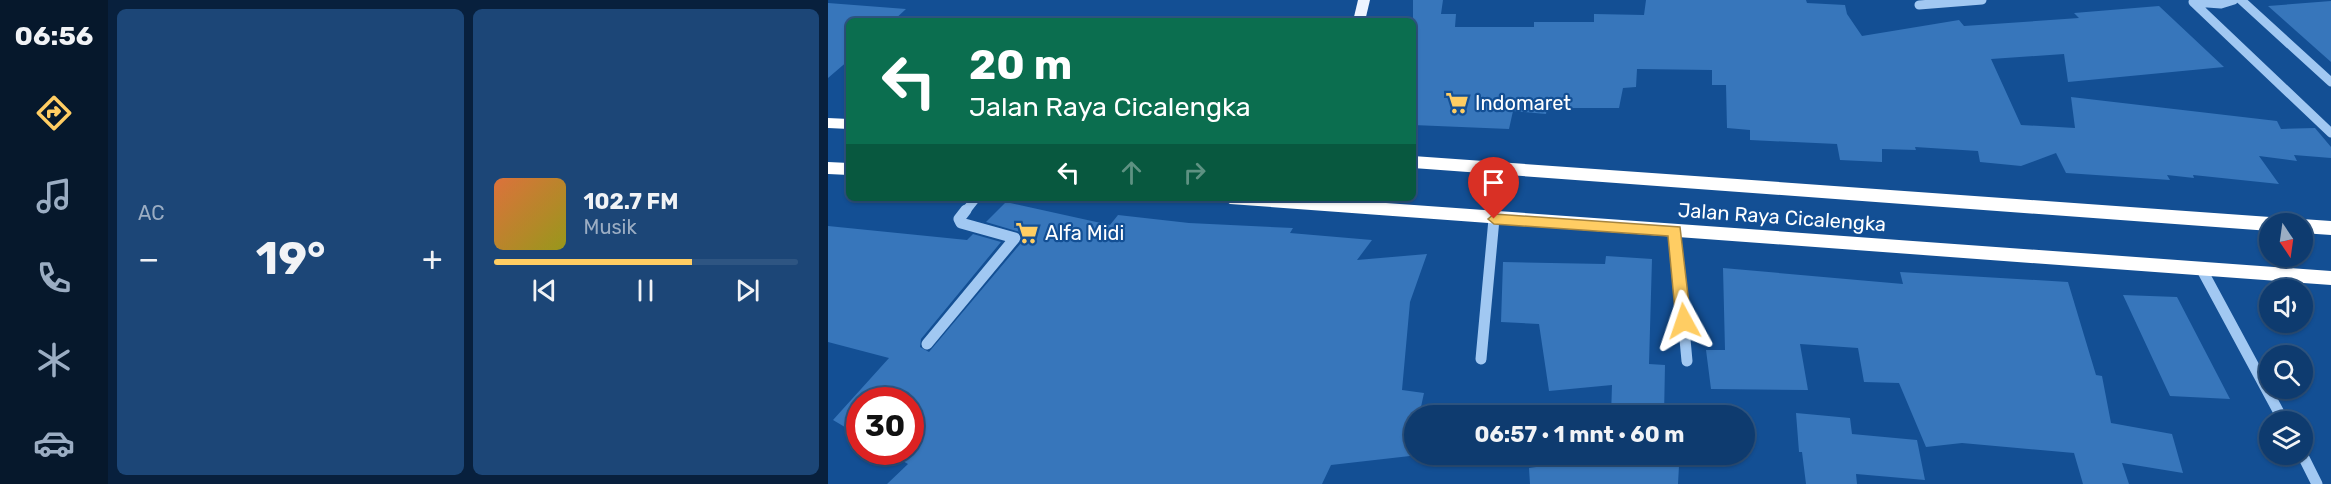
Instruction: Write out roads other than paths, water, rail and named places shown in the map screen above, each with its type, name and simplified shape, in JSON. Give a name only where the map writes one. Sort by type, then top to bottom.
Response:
[{"type":"highway","points":[[828,123],[846,124]]},
{"type":"highway","name":"Jalan Raya Cicalengka","points":[[1416,162],[2259,223]]},
{"type":"highway","points":[[828,168],[846,169]]},
{"type":"highway","name":"Jalan Raya Cicalengka","points":[[1268,201],[2331,278]]},
{"type":"highway","points":[[2313,227],[2331,228]]},
{"type":"main road","points":[[1360,18],[1364,0]]},
{"type":"street","points":[[1919,5],[1982,0]]},
{"type":"street","points":[[2190,1],[2221,4],[2234,0]]},
{"type":"street","points":[[2241,0],[2331,82]]},
{"type":"street","points":[[2190,1],[2331,133]]},
{"type":"street","points":[[927,344],[1015,238],[962,223],[959,219],[962,213],[973,201]]},
{"type":"street","points":[[1481,359],[1494,219]]},
{"type":"street","points":[[1675,231],[1687,361]]},
{"type":"street","points":[[2202,270],[2278,411]]},
{"type":"street","points":[[2308,465],[2317,484]]},
{"type":"place","name":"Indomaret","points":[[1457,103]]},
{"type":"place","name":"Alfa Midi","points":[[1027,233]]}]
